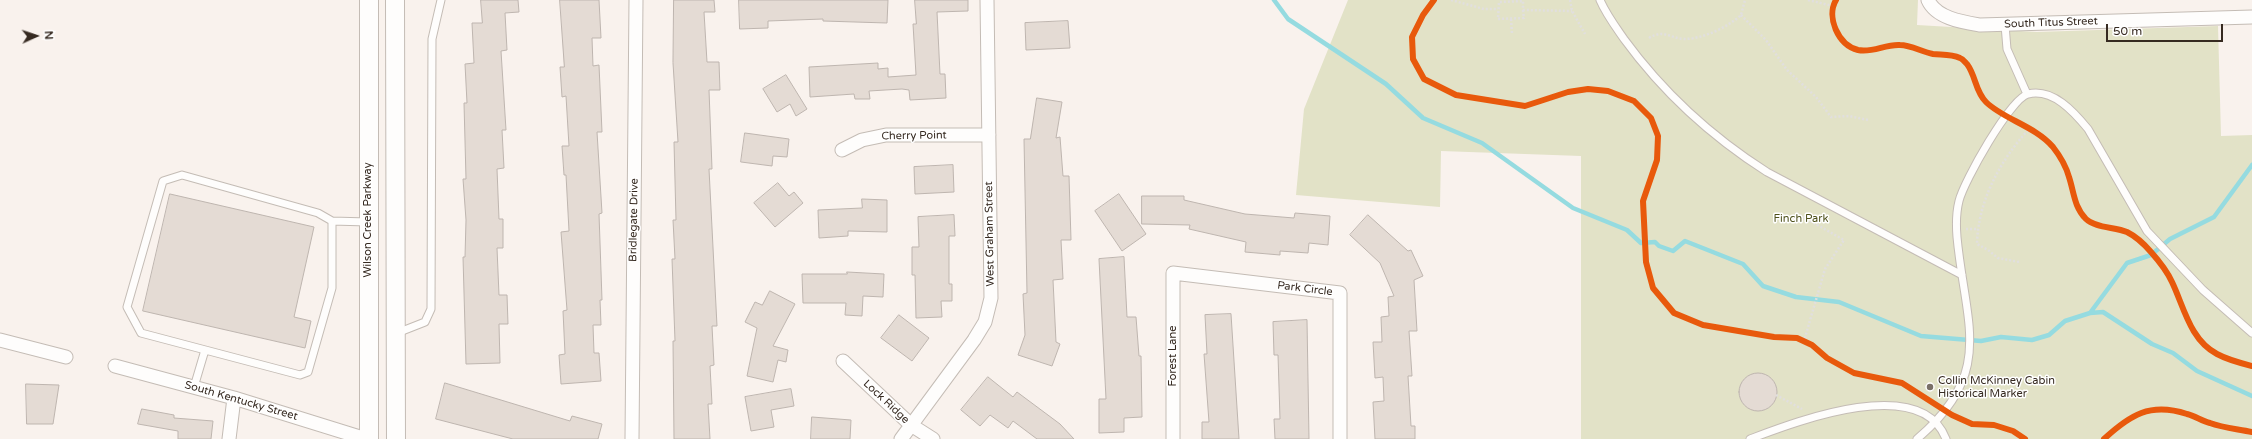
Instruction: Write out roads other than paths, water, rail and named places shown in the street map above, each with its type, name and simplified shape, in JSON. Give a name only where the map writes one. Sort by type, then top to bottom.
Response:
[{"type":"main road","name":"Wilson Creek Parkway","points":[[369,0],[369,439]]},
{"type":"main road","points":[[395,0],[397,333],[396,439]]},
{"type":"street","name":"Bridlegate Drive","points":[[632,439],[636,0]]},
{"type":"street","name":"West Graham Street","points":[[901,439],[974,340],[985,322],[991,298],[987,0]]},
{"type":"street","name":"South Titus Street","points":[[1928,1],[1939,13],[1972,24],[2006,25],[2252,17]]},
{"type":"street","name":"Cherry Point","points":[[842,150],[862,140],[886,135],[989,135]]},
{"type":"street","name":"Forest Lane","points":[[1172,439],[1173,273]]},
{"type":"street","name":"Park Circle","points":[[1173,273],[1340,293],[1340,439]]},
{"type":"street","points":[[0,340],[66,357]]},
{"type":"street","name":"Lock Ridge","points":[[843,361],[911,425],[933,439]]},
{"type":"street","name":"South Kentucky Street","points":[[115,366],[234,398],[366,439]]},
{"type":"street","points":[[229,439],[234,398]]},
{"type":"lane","points":[[397,333],[425,322],[431,309],[432,38],[441,0]]},
{"type":"lane","points":[[1600,0],[1612,22],[1648,71],[1671,94],[1737,151],[1767,172],[1962,275]]},
{"type":"lane","points":[[2006,25],[2007,49],[2027,94]]},
{"type":"lane","points":[[1918,439],[1937,422],[1959,391],[1967,365],[1970,348],[1970,315],[1962,275],[1956,224],[1959,200],[1970,172],[2015,103],[2027,94],[2047,94],[2057,100],[2078,118],[2088,130],[2147,231],[2203,290],[2252,333]]},
{"type":"lane","points":[[332,221],[332,288],[308,372],[300,375],[141,333],[127,308],[163,181],[182,175],[318,213],[332,221],[368,222]]},
{"type":"lane","points":[[194,388],[205,350]]},
{"type":"lane","points":[[1750,439],[1812,418],[1851,408],[1891,406],[1914,410],[1927,415],[1937,422],[1946,439]]},
{"type":"waterway","points":[[1274,0],[1288,19],[1386,84],[1423,118],[1482,143],[1573,208],[1627,230],[1641,243],[1655,242],[1659,246],[1673,251],[1685,241],[1743,264],[1763,286],[1796,297],[1839,302],[1921,336],[1981,341],[2001,337],[2032,340],[2049,335],[2065,321],[2090,313],[2127,263],[2151,255],[2170,239],[2214,217],[2252,165]]},
{"type":"waterway","points":[[2090,313],[2103,312],[2152,344],[2173,353],[2197,371],[2252,396]]},
{"type":"place","name":"Collin McKinney Cabin Historical Marker","points":[[1930,387]]},
{"type":"park label","name":"Finch Park","points":[[1801,219]]}]
